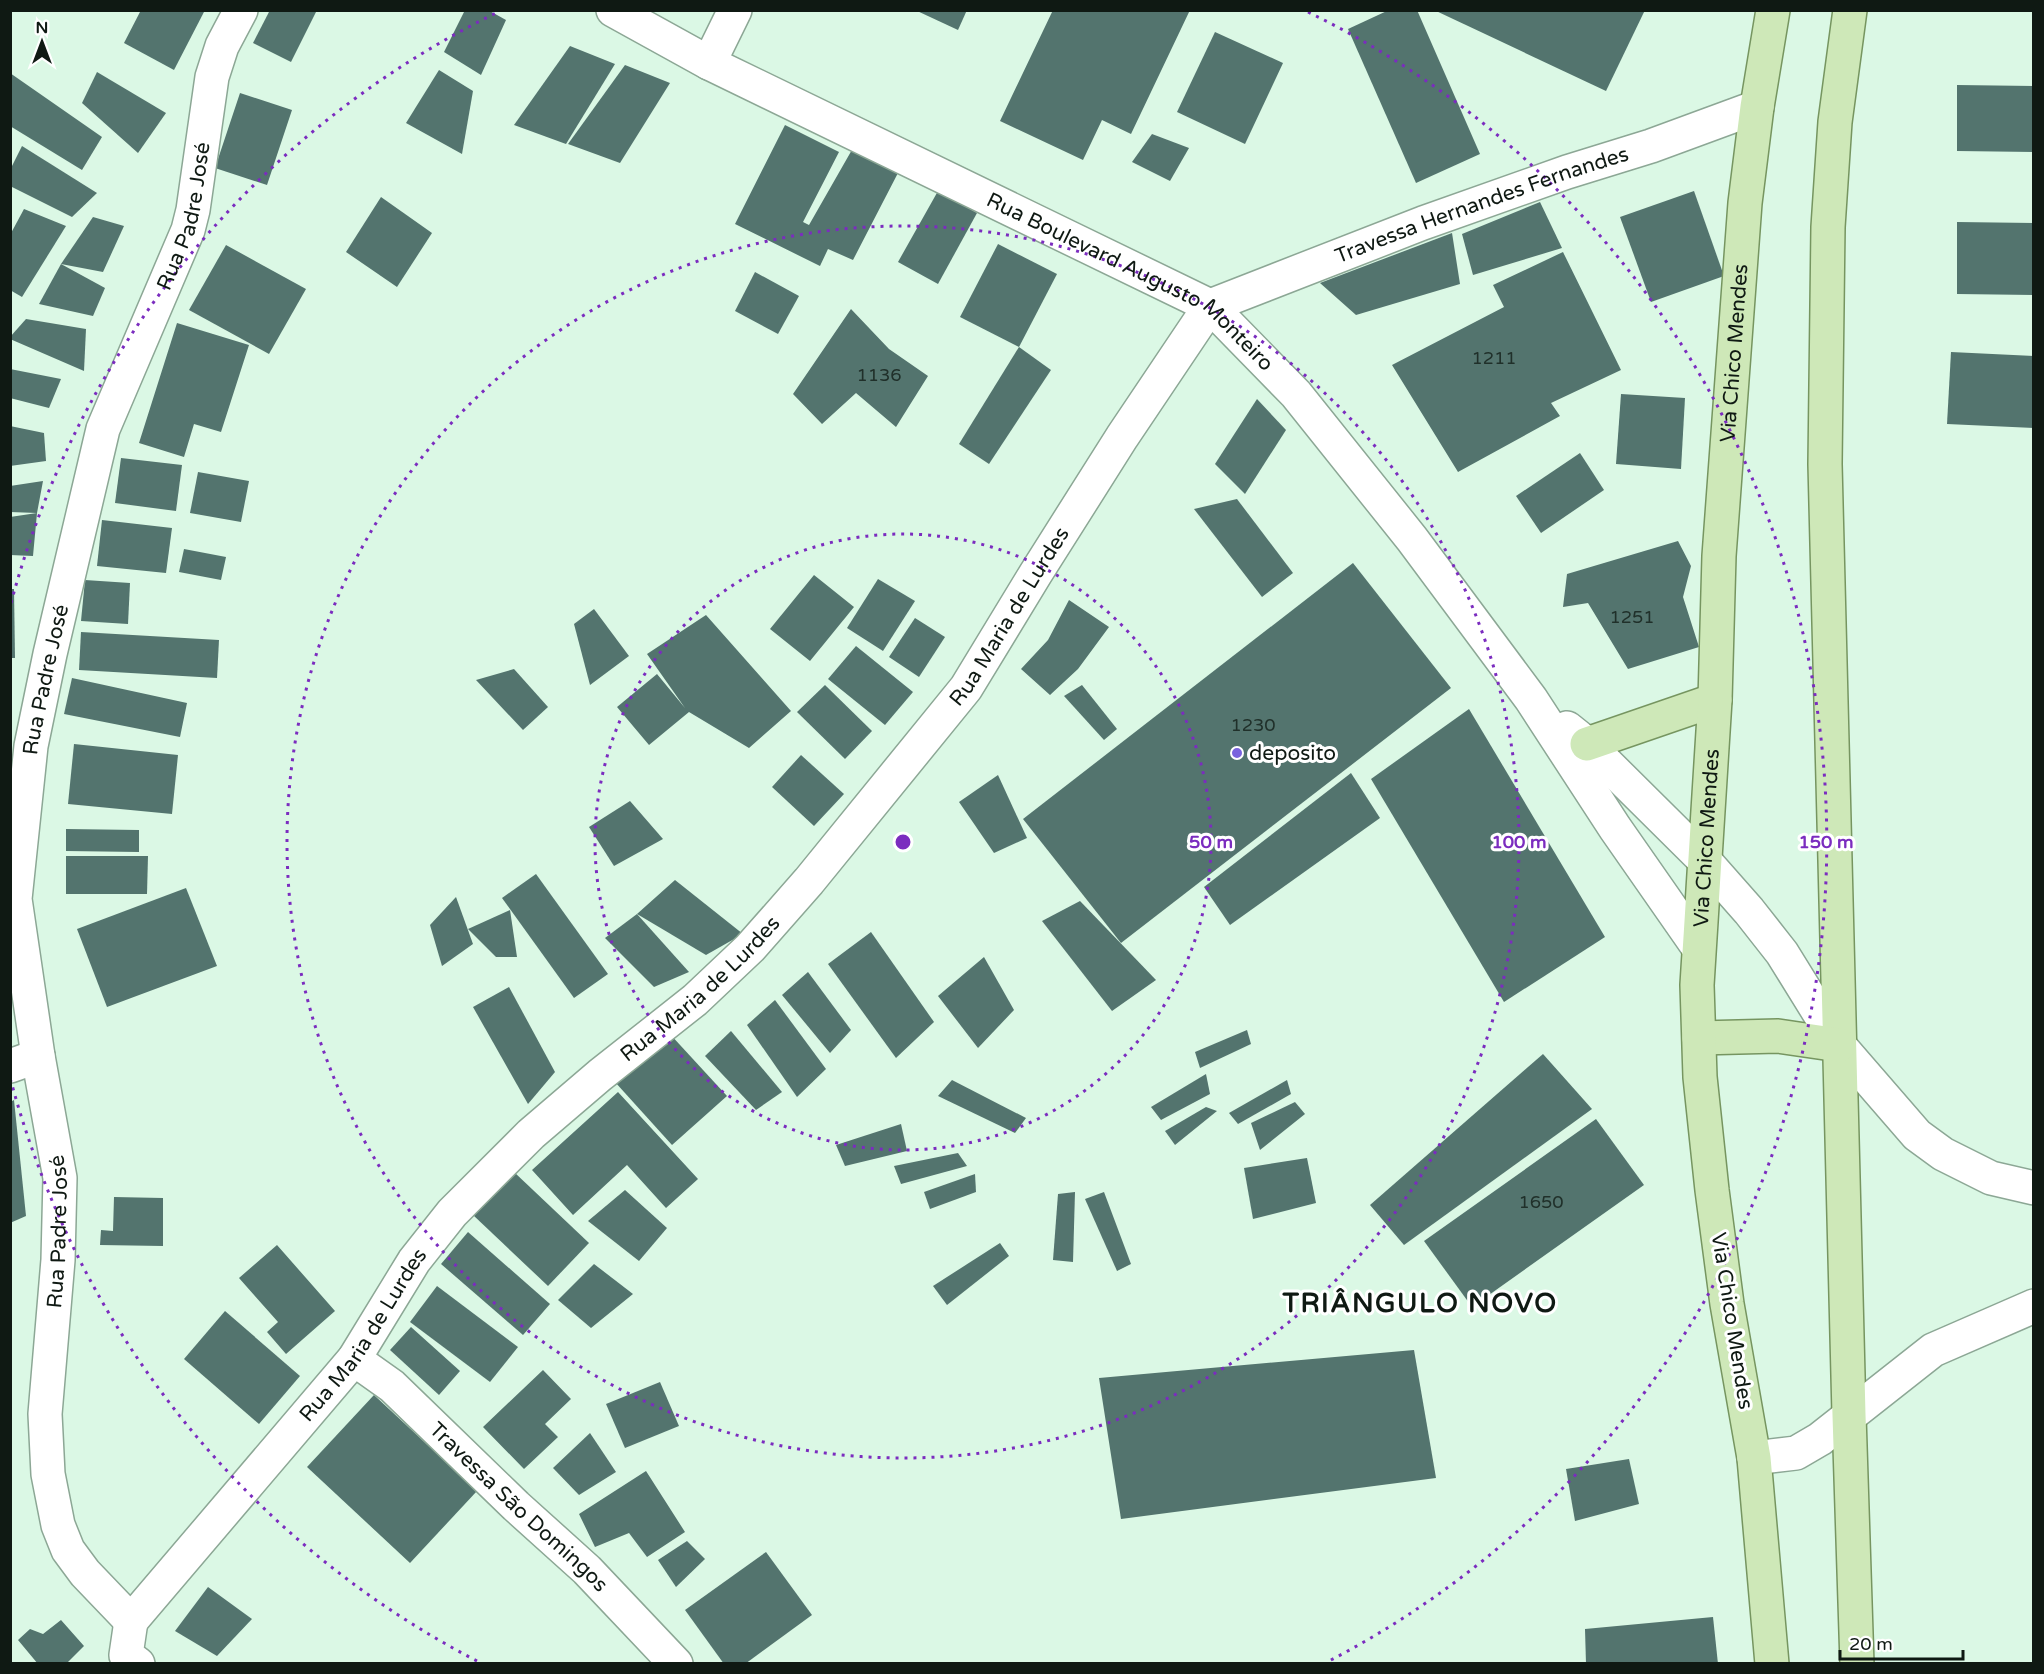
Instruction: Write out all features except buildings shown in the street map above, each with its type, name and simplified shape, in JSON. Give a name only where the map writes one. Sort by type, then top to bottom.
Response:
[{"type":"main road","name":"Via Chico Mendes","points":[[1772,1664],[1754,1458],[1724,1281],[1707,1145],[1700,1077],[1697,985],[1714,700],[1719,556],[1745,203],[1757,107],[1773,10]]},
{"type":"main road","points":[[1850,10],[1835,122],[1828,228],[1825,330],[1827,601],[1857,1664]]},
{"type":"main road","points":[[1587,744],[1714,700]]},
{"type":"main road","points":[[1699,1038],[1778,1036],[1839,1045]]},
{"type":"street","name":"Rua Padre José","points":[[131,1621],[84,1573],[68,1550],[57,1525],[48,1474],[45,1414],[58,1260],[60,1178],[24,1061],[15,899],[21,742],[50,654],[103,429],[188,230],[193,210],[212,77],[222,46],[241,10]]},
{"type":"street","name":"Rua Boulevard Augusto Monteiro","points":[[613,10],[709,63],[1210,306],[1303,403],[1412,539],[1531,699],[1615,828],[1698,947]]},
{"type":"street","points":[[709,63],[735,10]]},
{"type":"street","name":"Travessa Hernandes Fernandes","points":[[1210,306],[1423,223],[1567,172],[1651,146],[1757,107]]},
{"type":"street","name":"Rua Maria de Lurdes","points":[[131,1621],[354,1359],[414,1261],[452,1213],[531,1134],[600,1075],[695,1000],[750,948],[809,881],[966,688],[1035,573],[1122,436],[1210,306]]},
{"type":"street","name":"Rua Boulevard Augusto Monteiro","points":[[1531,699],[1587,744],[1704,860],[1782,953],[1839,1045],[1917,1135],[1943,1154],[1991,1178],[2034,1188]]},
{"type":"street","points":[[1754,1458],[1796,1453],[1820,1440],[1933,1350],[2034,1306]]},
{"type":"street","name":"Travessa São Domingos","points":[[354,1359],[392,1386],[516,1506],[587,1570],[676,1664]]},
{"type":"street","points":[[126,1661],[131,1621]]},
{"type":"place","name":"deposito","points":[[1237,753]]},
{"type":"district","name":"TRIÂNGULO NOVO","points":[[1420,1303]]}]
